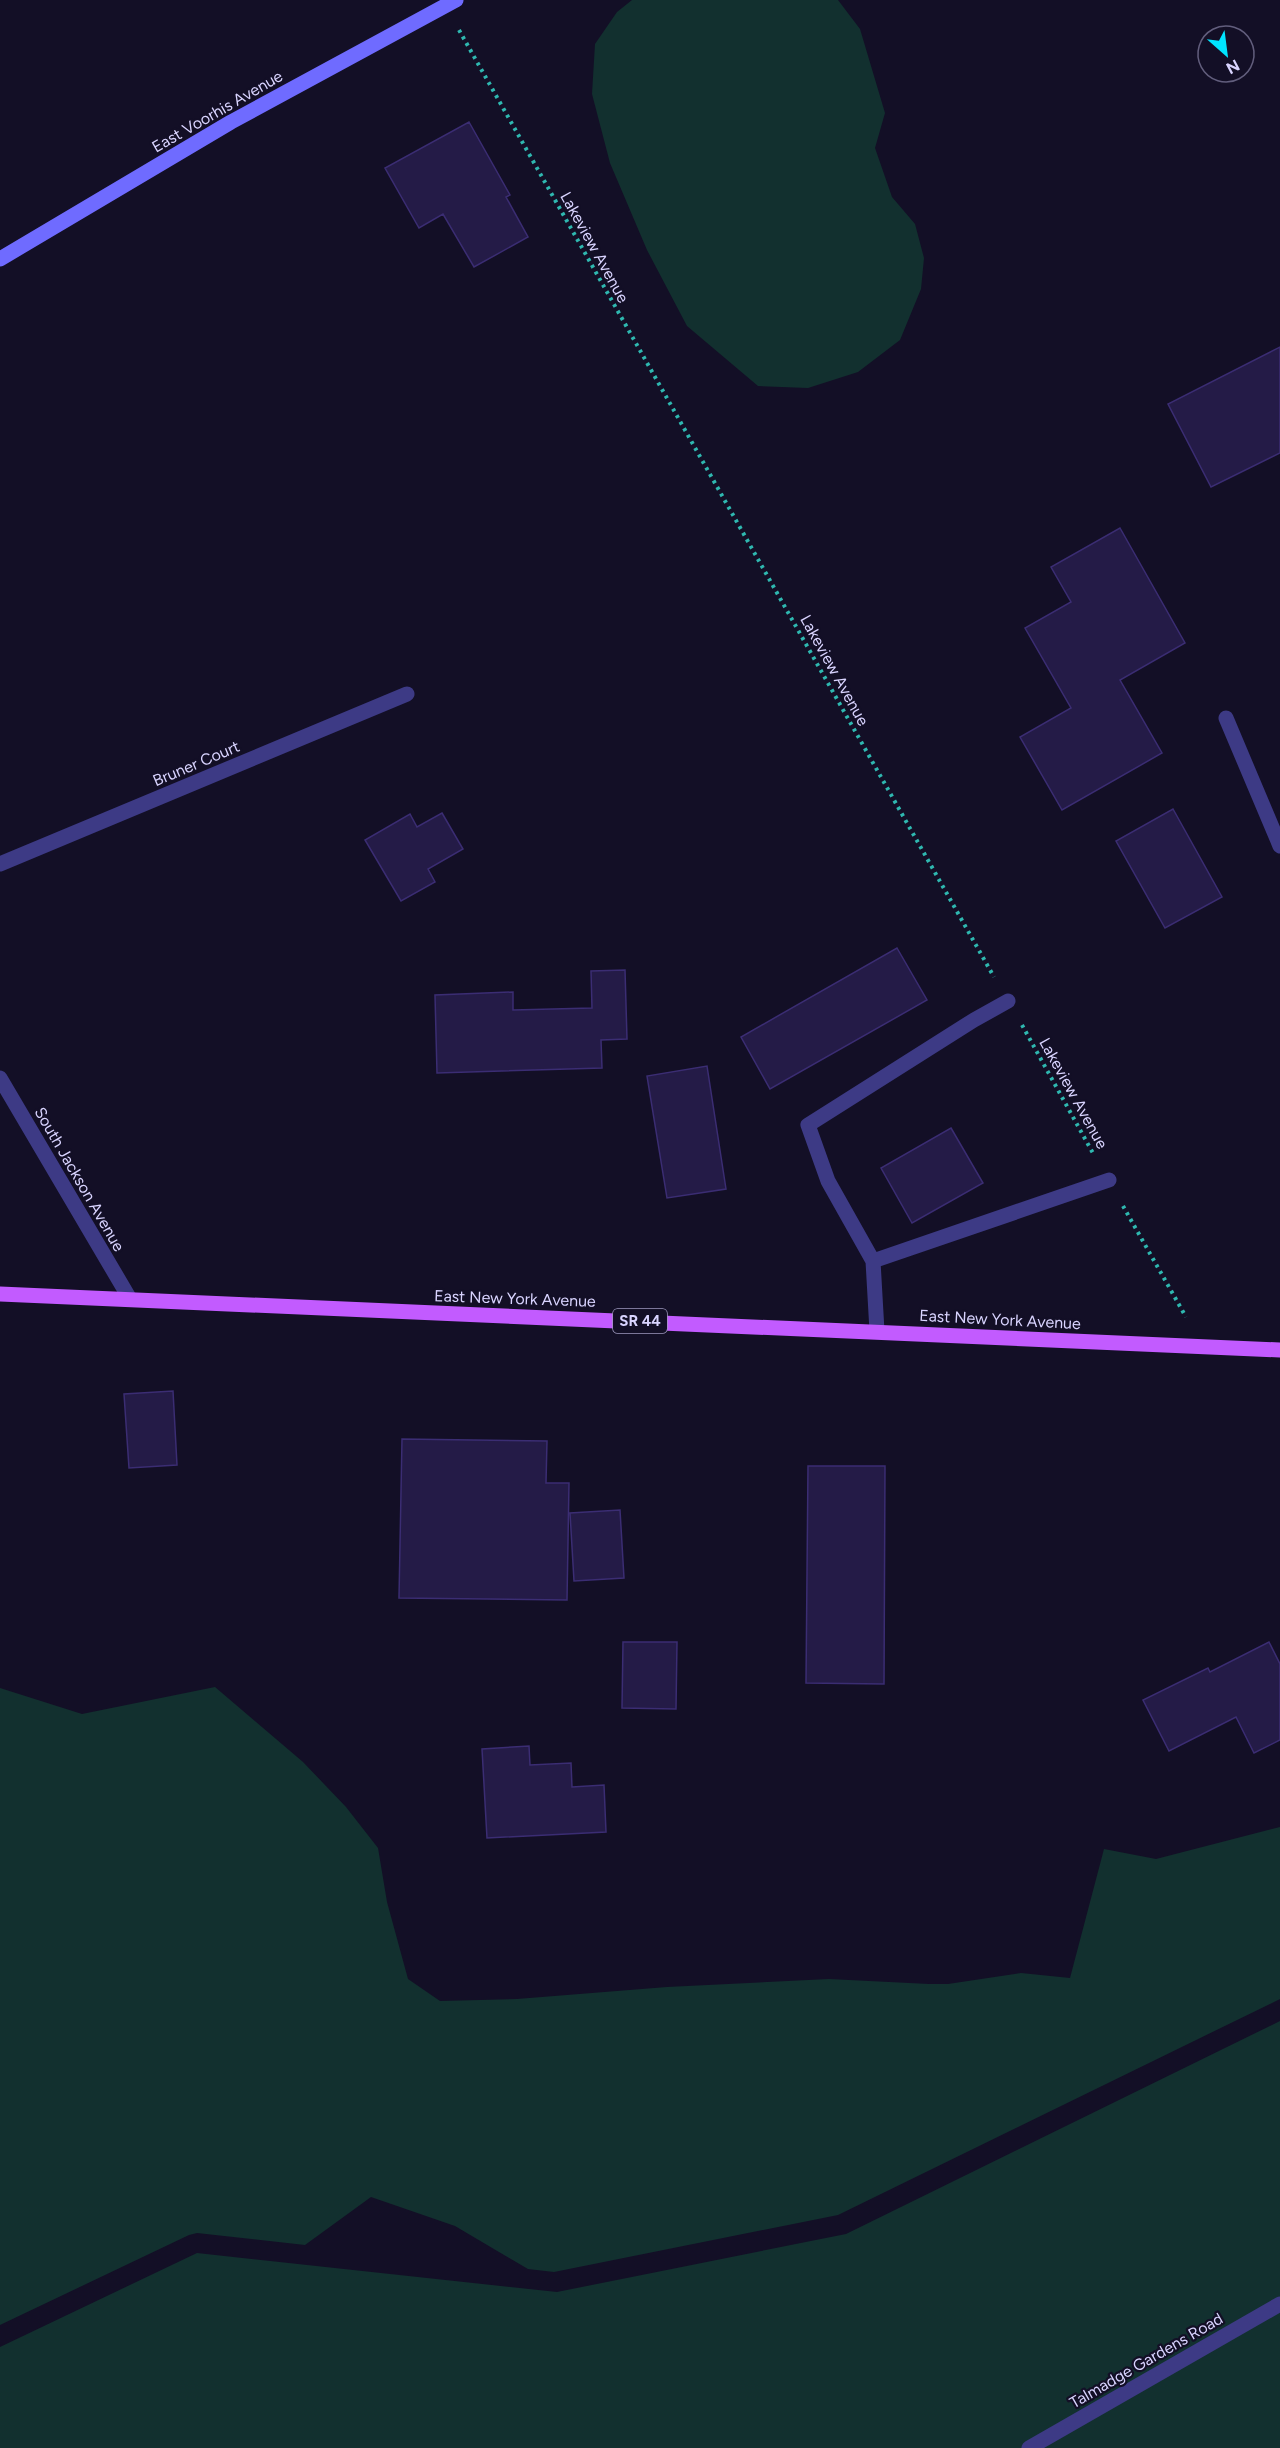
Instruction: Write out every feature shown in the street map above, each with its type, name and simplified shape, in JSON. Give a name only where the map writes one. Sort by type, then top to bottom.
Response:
[{"type":"main road","name":"East New York Avenue","points":[[0,1294],[1280,1350]]},
{"type":"street","name":"East Voorhis Avenue","points":[[0,259],[231,122],[451,3]]},
{"type":"street","name":"Bruner Court","points":[[0,864],[406,694]]},
{"type":"street","points":[[1226,718],[1280,846]]},
{"type":"street","points":[[877,1331],[873,1261],[828,1181],[808,1125],[1008,1001]]},
{"type":"street","name":"South Jackson Avenue","points":[[0,1078],[130,1299]]},
{"type":"street","points":[[873,1261],[1109,1180]]},
{"type":"street","name":"Talmadge Gardens Road","points":[[1029,2448],[1280,2304]]},
{"type":"path","name":"Lakeview Avenue","points":[[451,3],[1202,1346]]},
{"type":"green space","points":[[632,0],[838,0],[860,29],[885,113],[875,148],[892,197],[915,224],[924,258],[921,289],[900,340],[858,372],[808,388],[758,386],[687,326],[647,250],[610,163],[592,94],[595,44],[617,12]]},
{"type":"green space","points":[[215,1687],[303,1762],[346,1807],[378,1848],[387,1902],[408,1979],[440,2001],[517,1999],[667,1987],[829,1979],[948,1984],[1021,1973],[1070,1978],[1104,1849],[1156,1859],[1280,1827],[1280,1999],[838,2215],[554,2272],[528,2269],[455,2226],[371,2197],[305,2245],[197,2233],[189,2235],[0,2325],[0,1688],[82,1714]]},
{"type":"green space","points":[[1280,2021],[1280,2448],[0,2448],[0,2347],[197,2253],[557,2292],[846,2234]]},
{"type":"building","points":[[469,122],[510,195],[506,197],[528,237],[474,267],[443,214],[419,228],[385,168]]},
{"type":"building","points":[[1280,347],[1280,453],[1211,487],[1168,404]]},
{"type":"building","points":[[1120,528],[1185,643],[1120,680],[1162,753],[1062,810],[1020,737],[1071,708],[1025,628],[1071,602],[1051,567]]},
{"type":"building","points":[[1173,809],[1222,897],[1165,928],[1116,841]]},
{"type":"building","points":[[442,813],[463,849],[428,869],[435,882],[401,901],[365,840],[410,814],[417,827]]},
{"type":"building","points":[[897,948],[927,1000],[770,1089],[741,1037]]},
{"type":"building","points":[[625,970],[627,1039],[601,1040],[602,1068],[437,1073],[435,995],[513,992],[513,1010],[592,1008],[591,971]]},
{"type":"building","points":[[707,1066],[726,1189],[667,1198],[647,1076]]},
{"type":"building","points":[[951,1128],[983,1183],[912,1223],[881,1168]]},
{"type":"building","points":[[173,1391],[177,1465],[129,1468],[124,1394]]},
{"type":"building","points":[[402,1439],[547,1441],[546,1483],[569,1483],[567,1600],[399,1598]]},
{"type":"building","points":[[808,1466],[885,1466],[884,1684],[806,1683]]},
{"type":"building","points":[[620,1510],[624,1578],[574,1581],[570,1513]]},
{"type":"building","points":[[623,1642],[677,1642],[676,1709],[622,1708]]},
{"type":"building","points":[[1269,1642],[1280,1664],[1280,1740],[1254,1753],[1236,1717],[1169,1751],[1143,1700],[1208,1668],[1210,1672]]},
{"type":"building","points":[[529,1746],[530,1765],[571,1763],[572,1787],[604,1785],[606,1832],[487,1838],[482,1749]]}]
